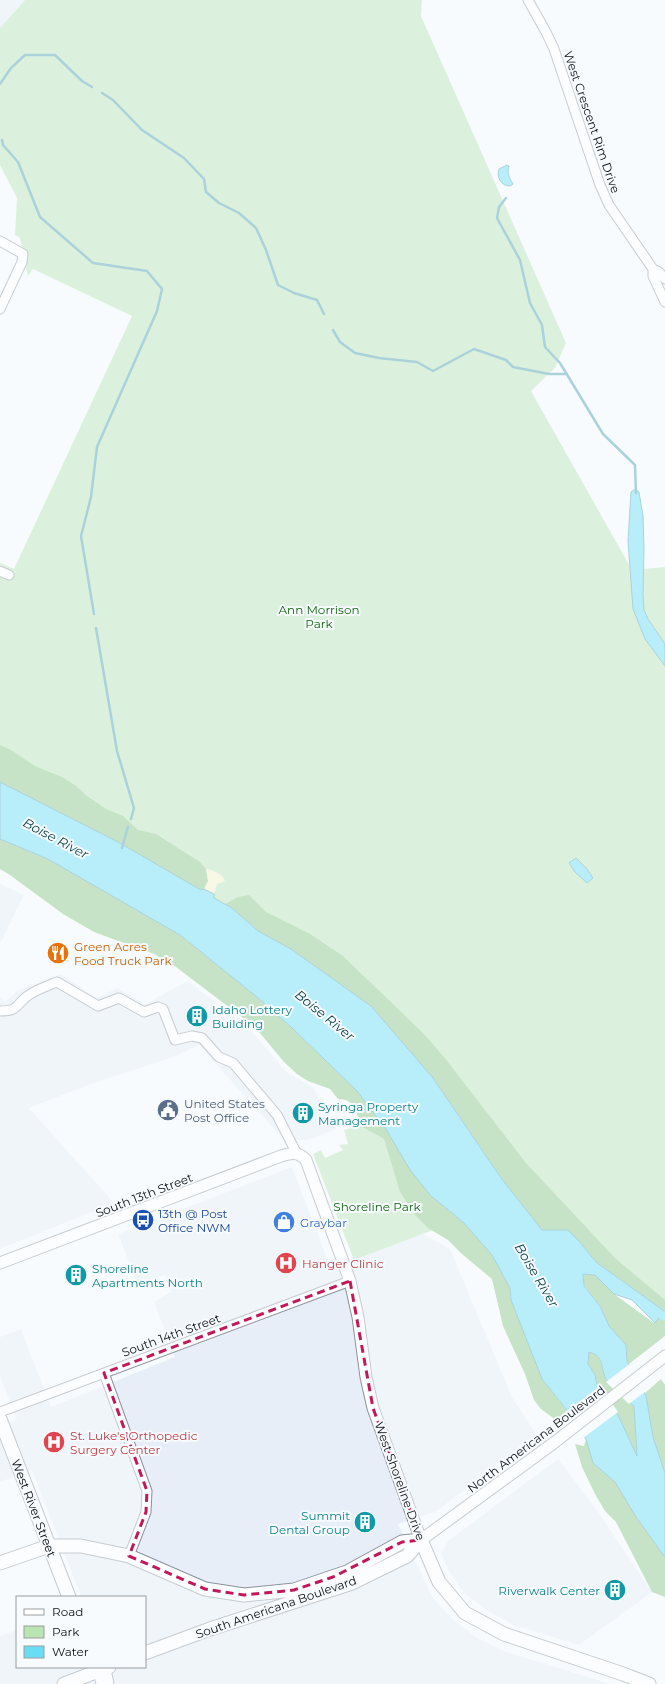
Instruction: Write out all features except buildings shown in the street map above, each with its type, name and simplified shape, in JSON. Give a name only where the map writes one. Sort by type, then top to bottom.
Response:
[{"type":"main road","name":"West River Street","points":[[0,1419],[69,1596]]},
{"type":"main road","name":"South Americana Boulevard","points":[[0,1563],[49,1546],[81,1546],[129,1556],[205,1589],[244,1595],[294,1590],[333,1578],[402,1542],[421,1540]]},
{"type":"main road","name":"South Americana Boulevard","points":[[146,1653],[210,1629],[352,1583],[407,1556],[421,1540]]},
{"type":"main road","name":"West Shoreline Drive","points":[[421,1540],[439,1582],[465,1612],[504,1634],[649,1684]]},
{"type":"main road","points":[[64,1684],[104,1672]]},
{"type":"street","name":"West Crescent Rim Drive","points":[[528,0],[554,49],[600,185],[609,205],[653,269],[659,272],[665,279]]},
{"type":"street","points":[[0,241],[23,254],[22,262],[0,309]]},
{"type":"street","name":"West Crescent Rim Drive","points":[[653,269],[653,276],[665,302]]},
{"type":"street","points":[[0,571],[9,575]]},
{"type":"street","points":[[0,1011],[8,1011],[18,1007],[26,997],[57,982],[98,1006],[119,998],[144,1012],[158,1007],[164,1009],[175,1040],[192,1036],[202,1038],[219,1057],[233,1064],[277,1115],[298,1154]]},
{"type":"street","name":"South 13th Street","points":[[0,1263],[281,1156],[291,1153],[298,1154]]},
{"type":"street","name":"West Shoreline Drive","points":[[298,1154],[306,1160],[350,1281],[358,1317],[366,1377],[373,1408],[421,1540]]},
{"type":"street","name":"South 14th Street","points":[[0,1412],[350,1281]]},
{"type":"street","name":"North Americana Boulevard","points":[[421,1540],[564,1436],[665,1356]]},
{"type":"street","points":[[104,1373],[148,1491],[146,1512],[129,1556]]},
{"type":"highlighted area","points":[[350,1281],[373,1408],[421,1540],[402,1542],[333,1577],[294,1590],[244,1595],[205,1589],[129,1556],[146,1512],[147,1491],[104,1373]]},
{"type":"shaded area","points":[[0,0],[25,0],[0,28]]},
{"type":"shaded area","points":[[0,884],[24,895],[0,944]]},
{"type":"shaded area","points":[[60,974],[97,998],[117,988],[145,1004],[188,981],[250,1029],[286,1072],[313,1087],[336,1129],[308,1140],[284,1140],[199,1045],[173,1057],[88,1085],[29,1108],[114,1203],[0,1249],[0,998],[5,1002],[17,991]]},
{"type":"shaded area","points":[[292,1167],[332,1271],[354,1260],[423,1234],[450,1249],[512,1397],[536,1434],[437,1511],[398,1524],[433,1598],[451,1618],[476,1637],[503,1651],[611,1684],[0,1684],[0,1636],[16,1630],[16,1668],[146,1668],[146,1596],[81,1596],[32,1470],[0,1482],[0,1427],[17,1420],[0,1376],[0,1337],[21,1329],[51,1407],[175,1357],[154,1302],[171,1292],[165,1275],[138,1285],[118,1234]]},
{"type":"shaded area","points":[[558,1459],[596,1509],[652,1592],[579,1645],[514,1625],[485,1609],[463,1592],[449,1571],[441,1554],[448,1541]]},
{"type":"green space","name":"Ann Morrison Park","points":[[25,0],[422,0],[421,16],[566,343],[555,368],[531,391],[632,570],[665,567],[665,1329],[477,1142],[433,1078],[232,908],[0,782],[0,563],[14,569],[132,316],[33,269],[28,276],[20,238],[15,235],[17,198],[0,165],[0,28]]},
{"type":"green space","points":[[0,745],[11,750],[35,766],[64,778],[106,809],[123,816],[138,830],[156,834],[200,862],[206,869],[208,881],[204,889],[201,890],[118,842],[0,782]]},
{"type":"green space","points":[[0,839],[48,859],[180,935],[257,997],[291,1027],[357,1091],[386,1129],[410,1170],[431,1196],[463,1222],[492,1255],[510,1288],[511,1300],[542,1379],[567,1411],[556,1420],[541,1409],[534,1400],[525,1374],[503,1326],[492,1279],[448,1240],[428,1228],[416,1216],[400,1192],[384,1139],[360,1126],[356,1111],[352,1104],[348,1101],[338,1099],[330,1089],[308,1081],[297,1074],[284,1062],[255,1027],[176,967],[154,954],[94,932],[63,914],[0,869]]},
{"type":"green space","points":[[249,895],[266,912],[310,934],[343,956],[423,1033],[444,1057],[526,1163],[616,1259],[665,1300],[665,1336],[629,1364],[627,1361],[626,1345],[609,1326],[600,1306],[584,1285],[583,1274],[595,1275],[614,1294],[654,1323],[664,1311],[596,1262],[568,1230],[542,1230],[501,1178],[433,1078],[371,1006],[291,949],[258,931],[232,908],[225,904],[238,897]]},
{"type":"green space","name":"Shoreline Park","points":[[360,1126],[384,1139],[436,1229],[354,1260],[313,1154],[321,1150],[325,1158],[343,1150],[339,1145],[348,1144],[344,1130]]},
{"type":"green space","points":[[588,1352],[600,1359],[604,1375],[608,1382],[634,1406],[637,1457],[617,1413],[597,1385],[595,1375],[588,1364]]},
{"type":"green space","points":[[661,1379],[665,1385],[665,1473],[653,1437],[645,1393]]},
{"type":"green space","points":[[586,1439],[594,1463],[615,1482],[636,1517],[665,1557],[665,1597],[652,1592],[616,1522],[605,1511],[595,1494],[582,1467],[575,1444],[584,1446]]},
{"type":"sand","points":[[206,869],[212,870],[222,876],[225,881],[217,884],[214,894],[204,889],[208,881]]},
{"type":"water","points":[[507,165],[509,166],[508,171],[513,184],[510,186],[502,183],[498,175],[499,169]]},
{"type":"water","points":[[635,489],[639,492],[643,516],[644,610],[648,619],[665,644],[665,666],[645,639],[633,609],[628,541],[631,492]]},
{"type":"water","name":"Boise River","points":[[0,782],[118,842],[201,890],[204,889],[214,894],[214,898],[232,908],[258,931],[291,949],[371,1006],[433,1078],[501,1178],[542,1230],[568,1230],[596,1262],[664,1311],[655,1323],[632,1300],[614,1294],[595,1275],[583,1274],[584,1286],[600,1306],[609,1326],[626,1345],[627,1361],[646,1396],[653,1437],[665,1473],[665,1557],[636,1517],[615,1482],[593,1463],[586,1439],[566,1409],[542,1379],[511,1300],[510,1288],[492,1255],[463,1222],[431,1196],[410,1170],[386,1129],[357,1091],[291,1027],[257,997],[180,935],[48,859],[0,839]],"holes":[[[589,1352],[600,1359],[604,1375],[608,1382],[634,1406],[637,1456],[617,1413],[597,1385],[595,1375],[588,1364]]]},
{"type":"water","points":[[576,858],[587,869],[593,878],[587,883],[575,872],[569,863]]},
{"type":"pier","points":[[631,1363],[646,1391],[629,1404],[606,1382]]},
{"type":"pier","points":[[600,1386],[618,1412],[583,1438],[566,1412]]},
{"type":"waterway","points":[[0,84],[11,68],[25,55],[55,55],[82,81],[92,87]]},
{"type":"waterway","points":[[102,93],[113,100],[142,130],[184,158],[204,179],[206,192],[219,203],[239,213],[256,228],[266,250],[278,285],[294,293],[317,300],[324,314]]},
{"type":"waterway","points":[[2,140],[3,145],[18,162],[40,217],[93,263],[147,271],[162,289],[157,311],[97,447],[91,497],[81,536],[94,614]]},
{"type":"waterway","points":[[506,198],[499,207],[497,218],[520,260],[530,303],[542,325],[545,347],[560,363],[603,434],[635,465],[636,493]]},
{"type":"waterway","points":[[333,330],[340,342],[355,353],[379,358],[417,362],[433,371],[474,349],[506,360],[513,367],[549,374],[567,374]]},
{"type":"waterway","points":[[96,628],[117,751],[134,808],[131,819]]},
{"type":"waterway","points":[[122,848],[128,827]]},
{"type":"waterway","points":[[653,1309],[665,1317]]},
{"type":"place","name":"Green Acres Food Truck Park","points":[[58,953]]},
{"type":"place","name":"Idaho Lottery Building","points":[[197,1016]]},
{"type":"place","name":"United States Post Office","points":[[168,1110]]},
{"type":"place","name":"Syringa Property Management","points":[[303,1113]]},
{"type":"place","name":"13th @ Post Office NWM","points":[[143,1220]]},
{"type":"place","name":"Graybar","points":[[284,1222]]},
{"type":"place","name":"Hanger Clinic","points":[[286,1263]]},
{"type":"place","name":"Shoreline Apartments North","points":[[76,1275]]},
{"type":"place","name":"St. Luke's Orthopedic Surgery Center","points":[[54,1442]]},
{"type":"place","name":"Summit Dental Group","points":[[365,1522]]},
{"type":"place","name":"Riverwalk Center","points":[[615,1590]]}]
